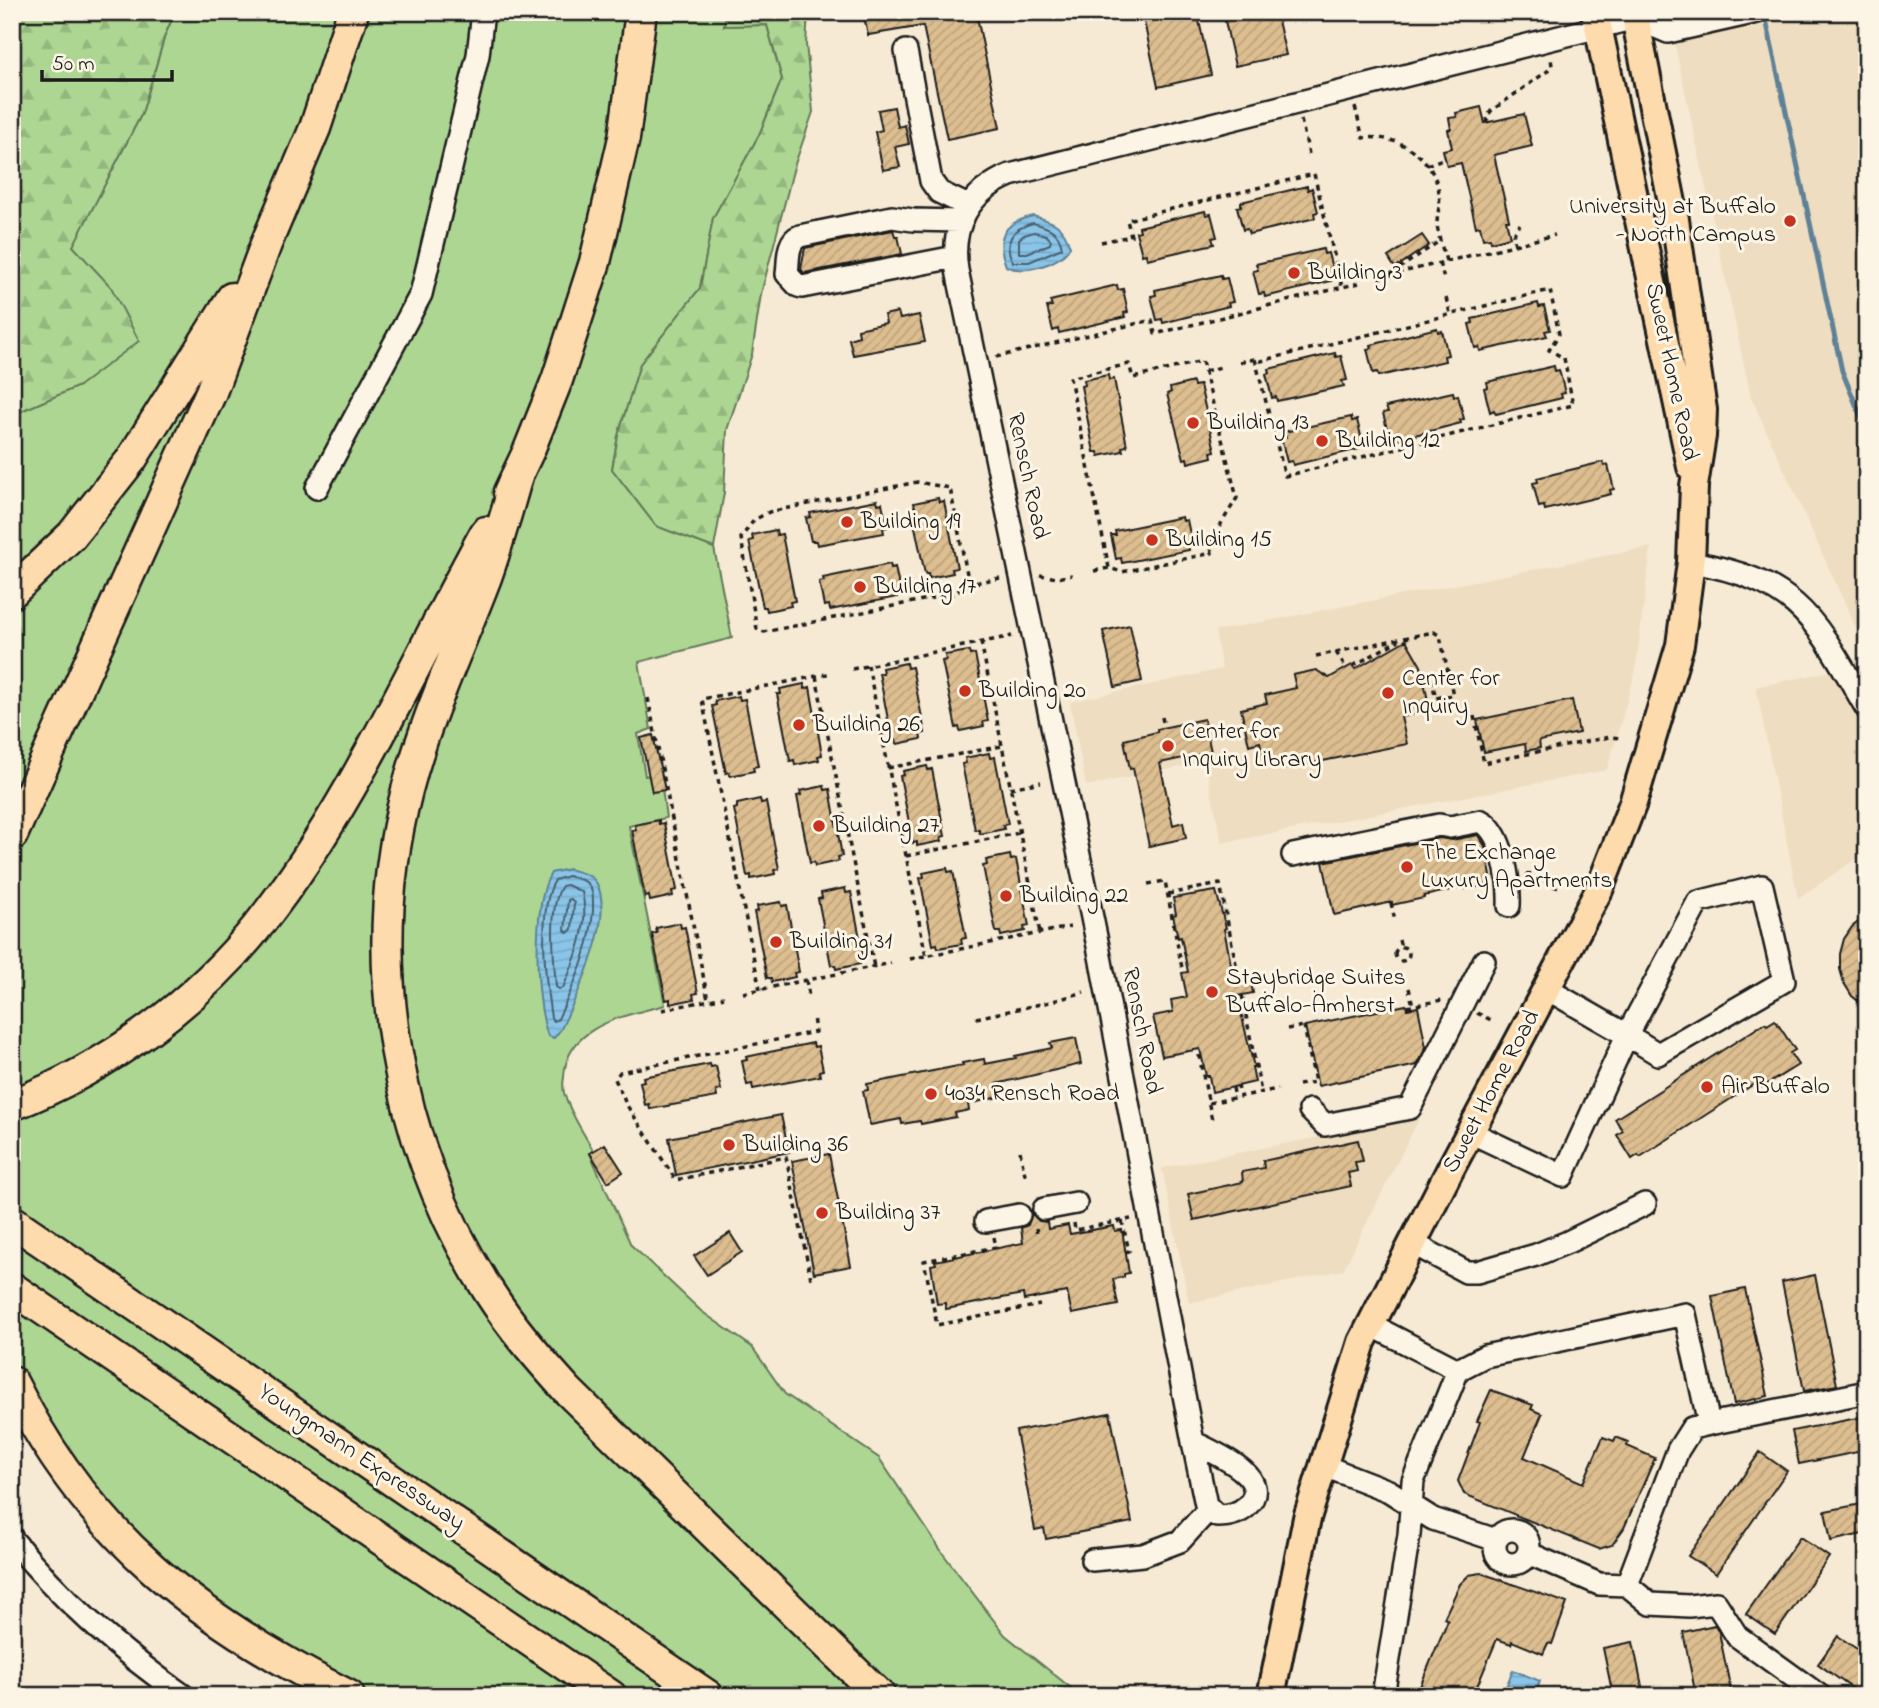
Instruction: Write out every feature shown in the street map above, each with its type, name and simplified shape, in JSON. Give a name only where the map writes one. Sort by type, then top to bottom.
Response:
[{"type":"highway","points":[[12,835],[211,392],[266,244],[315,128],[353,12]]},
{"type":"highway","points":[[642,12],[624,138],[597,253],[557,380],[517,476],[487,574],[425,730],[407,787],[394,847],[387,935],[389,999],[398,1063],[412,1121],[432,1180],[457,1236],[489,1292],[526,1343],[595,1418],[880,1696]]},
{"type":"highway","points":[[12,592],[72,535],[131,460],[266,244]]},
{"type":"highway","points":[[21,1101],[94,1066],[147,1030],[219,969],[261,922],[317,843],[349,788],[517,476]]},
{"type":"highway","name":"Youngmann Expressway","points":[[12,1221],[708,1696]]},
{"type":"highway","points":[[18,1291],[611,1696]]},
{"type":"highway","points":[[12,1382],[38,1430],[73,1483],[115,1533],[146,1564],[188,1599],[242,1637],[349,1696]]},
{"type":"main road","name":"Sweet Home Road","points":[[1271,1696],[1307,1518],[1362,1342],[1598,890],[1633,803],[1680,645],[1691,562],[1694,486],[1703,410],[1674,213],[1638,14]]},
{"type":"main road","name":"Sweet Home Road","points":[[1597,20],[1694,486]]},
{"type":"street","points":[[317,488],[421,294],[478,55],[483,12]]},
{"type":"street","points":[[955,257],[802,287],[787,274],[794,238],[892,217],[914,220],[964,214],[976,196],[997,180],[1025,171],[1597,20],[1638,14],[1668,32],[1757,12]]},
{"type":"street","points":[[906,51],[932,181],[939,192],[964,214]]},
{"type":"street","name":"Rensch Road","points":[[964,214],[955,243],[955,257],[1099,951],[1193,1442],[1209,1509]]},
{"type":"street","points":[[1691,562],[1727,568],[1754,578],[1775,588],[1799,606],[1822,632],[1867,709]]},
{"type":"street","points":[[1293,855],[1438,825],[1450,827],[1481,821],[1492,828],[1499,843],[1509,906]]},
{"type":"street","points":[[1470,1132],[1563,1176],[1627,1035],[1698,902],[1762,886],[1784,981],[1658,1054],[1627,1035],[1547,989]]},
{"type":"street","points":[[1310,1110],[1325,1125],[1410,1108],[1484,961]]},
{"type":"street","points":[[1412,1243],[1466,1272],[1477,1272],[1536,1255],[1645,1204]]},
{"type":"street","points":[[1040,1219],[1074,1209]]},
{"type":"street","points":[[990,1227],[1019,1214]]},
{"type":"street","points":[[1383,1696],[1409,1535],[1413,1481],[1458,1370],[1485,1356],[1685,1314],[1709,1424]]},
{"type":"street","points":[[1371,1325],[1458,1370]]},
{"type":"street","points":[[1627,1585],[1678,1450],[1692,1428],[1867,1392]]},
{"type":"street","points":[[1092,1560],[1143,1555],[1180,1541],[1209,1509],[1217,1516],[1237,1513],[1246,1508],[1254,1498],[1254,1486],[1242,1468],[1193,1442]]},
{"type":"street","points":[[1322,1465],[1389,1491],[1433,1518],[1496,1540],[1497,1554],[1506,1563],[1521,1562],[1528,1553],[1599,1584],[1627,1585],[1650,1604],[1689,1606],[1716,1603],[1737,1636],[1820,1696]]},
{"type":"street","points":[[12,1539],[67,1601],[103,1636],[184,1696]]},
{"type":"path","points":[[1488,123],[1487,117],[1491,111],[1549,70],[1552,66],[1551,58]]},
{"type":"path","points":[[1355,107],[1363,138],[1381,137],[1399,142],[1416,153],[1427,165],[1439,189],[1437,223],[1446,261]]},
{"type":"path","points":[[1301,120],[1309,154]]},
{"type":"path","points":[[1427,165],[1446,158]]},
{"type":"path","points":[[1101,242],[1131,236],[1127,220],[1314,173],[1342,287]]},
{"type":"path","points":[[1514,244],[1513,235],[1520,224]]},
{"type":"path","points":[[1378,278],[1555,235]]},
{"type":"path","points":[[1389,276],[1441,240]]},
{"type":"path","points":[[1439,263],[1444,279]]},
{"type":"path","points":[[996,357],[1152,320],[1156,334],[1359,283]]},
{"type":"path","points":[[1240,362],[1255,359],[1261,361],[1550,290],[1559,334],[1549,350],[1564,358],[1573,404],[1286,476],[1255,359]]},
{"type":"path","points":[[1447,298],[1451,314]]},
{"type":"path","points":[[1094,570],[1109,568],[1122,572],[1212,553],[1210,541],[1237,498],[1202,361],[1133,378],[1129,363],[1070,378],[1109,568]]},
{"type":"path","points":[[1205,371],[1221,367]]},
{"type":"path","points":[[969,584],[950,488],[917,482],[769,512],[754,520],[741,538],[757,629],[764,632],[953,594],[969,584],[1000,578]]},
{"type":"path","points":[[1040,575],[1057,578],[1072,575]]},
{"type":"path","points":[[1316,656],[1434,632],[1440,636],[1452,695],[1436,698],[1432,682],[1425,684]]},
{"type":"path","points":[[852,668],[1012,636]]},
{"type":"path","points":[[1353,666],[1404,637]]},
{"type":"path","points":[[981,642],[1040,933]]},
{"type":"path","points":[[1336,652],[1346,668]]},
{"type":"path","points":[[868,665],[926,956]]},
{"type":"path","points":[[760,990],[702,699],[832,673]]},
{"type":"path","points":[[816,676],[874,967]]},
{"type":"path","points":[[648,698],[708,1000]]},
{"type":"path","points":[[1474,716],[1484,763],[1609,737],[1623,738]]},
{"type":"path","points":[[1162,717],[1164,727]]},
{"type":"path","points":[[888,768],[1002,746]]},
{"type":"path","points":[[1010,788],[1041,782]]},
{"type":"path","points":[[906,856],[1019,833]]},
{"type":"path","points":[[1526,874],[1562,890]]},
{"type":"path","points":[[1148,884],[1165,881],[1182,968]]},
{"type":"path","points":[[1168,894],[1220,884],[1239,979]]},
{"type":"path","points":[[1105,897],[1114,891],[1129,888]]},
{"type":"path","points":[[1199,888],[1200,894]]},
{"type":"path","points":[[1391,903],[1395,921]]},
{"type":"path","points":[[910,959],[1070,927]]},
{"type":"path","points":[[1399,940],[1401,947]]},
{"type":"path","points":[[1401,947],[1409,953],[1409,957],[1403,961]]},
{"type":"path","points":[[1401,947],[1395,954],[1397,959],[1403,961]]},
{"type":"path","points":[[1403,961],[1405,969]]},
{"type":"path","points":[[743,993],[891,963]]},
{"type":"path","points":[[806,980],[809,998]]},
{"type":"path","points":[[1409,988],[1413,1006]]},
{"type":"path","points":[[976,1018],[1084,992]]},
{"type":"path","points":[[1242,995],[1261,1092]]},
{"type":"path","points":[[662,1010],[724,997]]},
{"type":"path","points":[[1407,1007],[1442,1000]]},
{"type":"path","points":[[1469,1009],[1493,1021]]},
{"type":"path","points":[[811,1279],[786,1157],[676,1180],[626,1104],[615,1079],[620,1072],[815,1032],[813,1016]]},
{"type":"path","points":[[1287,1029],[1305,1026],[1315,1082],[1298,1085]]},
{"type":"path","points":[[1199,1055],[1212,1120]]},
{"type":"path","points":[[1238,1085],[1238,1097]]},
{"type":"path","points":[[1233,1088],[1238,1097]]},
{"type":"path","points":[[1209,1103],[1278,1089]]},
{"type":"path","points":[[1020,1151],[1026,1180]]},
{"type":"path","points":[[1074,1209],[1075,1230],[1131,1219]]},
{"type":"path","points":[[1037,1234],[1040,1219]]},
{"type":"path","points":[[1122,1221],[1129,1251],[1125,1252]]},
{"type":"path","points":[[990,1227],[996,1247],[924,1261],[933,1289],[937,1325],[1040,1305]]},
{"type":"shaded area","name":"University at Buffalo - North Campus","points":[[1668,12],[1867,12],[1867,652],[1751,397]]},
{"type":"shaded area","points":[[1651,547],[1635,673],[1607,770],[1222,843],[1205,762],[1086,786],[1070,702],[1222,669],[1215,631]]},
{"type":"shaded area","points":[[1867,664],[1867,852],[1798,898],[1756,687]]},
{"type":"shaded area","points":[[1420,1117],[1343,1270],[1189,1303],[1162,1168]]},
{"type":"green space","points":[[12,12],[175,12],[165,35],[142,113],[73,246],[111,287],[139,341],[79,386],[12,415]]},
{"type":"green space","points":[[175,12],[727,12],[724,26],[767,25],[782,79],[759,135],[713,218],[700,288],[640,364],[618,436],[612,469],[656,526],[714,548],[732,638],[639,662],[651,729],[638,734],[645,776],[660,773],[666,818],[629,826],[665,1005],[616,1019],[586,1034],[575,1045],[567,1059],[564,1093],[593,1150],[590,1154],[631,1245],[701,1311],[752,1347],[785,1394],[879,1458],[944,1555],[1005,1635],[1081,1696],[349,1696],[162,1579],[12,1382],[12,415],[79,386],[111,287],[72,247],[142,113],[165,35]]},
{"type":"green space","points":[[727,12],[808,12],[806,44],[813,112],[794,167],[761,294],[752,354],[727,430],[724,493],[714,548],[656,526],[612,469],[618,436],[640,364],[700,288],[713,218],[760,133],[782,79],[767,25],[724,26]]},
{"type":"water","points":[[1033,216],[1047,220],[1061,229],[1070,247],[1058,258],[1041,266],[1022,269],[1006,266],[1001,247],[1004,233],[1008,227]]},
{"type":"water","points":[[569,869],[585,874],[597,884],[601,899],[601,917],[598,937],[584,978],[561,1029],[554,1038],[548,1036],[540,1000],[538,929],[545,888],[551,873]]},
{"type":"water","points":[[1513,1670],[1540,1681],[1535,1696],[1506,1687]]},
{"type":"building","points":[[863,12],[976,12],[1000,128],[947,139],[923,26],[868,35]]},
{"type":"building","points":[[1142,12],[1197,12],[1211,75],[1158,87]]},
{"type":"building","points":[[1223,12],[1276,12],[1286,55],[1235,66]]},
{"type":"building","points":[[894,107],[898,127],[905,125],[909,144],[895,147],[900,167],[883,170],[875,132],[882,130],[878,110]]},
{"type":"building","points":[[1481,107],[1485,123],[1524,114],[1532,146],[1494,155],[1509,220],[1506,220],[1510,237],[1491,242],[1490,238],[1483,239],[1480,226],[1476,227],[1461,163],[1447,166],[1443,150],[1452,148],[1448,130],[1451,129],[1449,118],[1457,117],[1456,113]]},
{"type":"building","points":[[1307,186],[1308,190],[1312,188],[1318,212],[1314,213],[1315,218],[1249,234],[1247,229],[1243,230],[1237,207],[1241,206],[1241,202]]},
{"type":"building","points":[[1205,211],[1206,215],[1211,214],[1217,237],[1212,238],[1214,244],[1147,259],[1146,254],[1142,255],[1136,232],[1140,231],[1139,227]]},
{"type":"building","points":[[893,230],[895,236],[898,236],[902,254],[804,273],[801,269],[805,248]]},
{"type":"building","points":[[1422,235],[1429,245],[1395,268],[1388,257]]},
{"type":"building","name":"Building 3","points":[[1323,249],[1324,254],[1328,253],[1334,276],[1330,277],[1331,281],[1265,297],[1264,293],[1259,294],[1253,271],[1258,270],[1256,264]]},
{"type":"building","points":[[1221,275],[1222,279],[1227,278],[1233,302],[1228,303],[1229,306],[1163,323],[1162,319],[1157,320],[1151,296],[1156,295],[1155,290]]},
{"type":"building","points":[[1117,285],[1118,290],[1123,289],[1128,312],[1124,313],[1125,317],[1059,333],[1058,329],[1053,331],[1047,307],[1052,306],[1050,301]]},
{"type":"building","points":[[1538,303],[1539,307],[1544,306],[1550,330],[1545,331],[1547,336],[1480,351],[1479,347],[1475,348],[1469,324],[1473,323],[1472,319]]},
{"type":"building","points":[[898,312],[900,319],[919,315],[925,342],[853,355],[849,339],[859,336],[858,329],[886,323],[884,315]]},
{"type":"building","points":[[1437,328],[1438,332],[1442,331],[1448,355],[1444,356],[1445,361],[1379,376],[1377,372],[1373,373],[1367,349],[1372,348],[1371,345]]},
{"type":"building","points":[[1335,353],[1336,357],[1341,356],[1347,380],[1342,381],[1344,386],[1277,401],[1276,397],[1272,398],[1266,374],[1270,373],[1269,369]]},
{"type":"building","points":[[1554,366],[1555,371],[1559,370],[1565,393],[1561,394],[1562,398],[1496,414],[1494,410],[1490,412],[1484,388],[1488,387],[1487,382]]},
{"type":"building","points":[[1108,375],[1109,380],[1114,379],[1127,446],[1122,447],[1123,451],[1099,456],[1098,452],[1094,452],[1081,386],[1085,385],[1084,380]]},
{"type":"building","name":"Building 13","points":[[1193,382],[1194,386],[1200,385],[1215,451],[1211,452],[1212,457],[1188,463],[1187,458],[1184,459],[1167,394],[1171,392],[1170,388]]},
{"type":"building","points":[[1453,392],[1454,396],[1458,395],[1464,419],[1460,420],[1461,423],[1395,440],[1394,436],[1389,437],[1383,413],[1388,412],[1386,407]]},
{"type":"building","name":"Building 12","points":[[1351,417],[1352,421],[1357,420],[1363,444],[1358,445],[1359,449],[1293,465],[1292,461],[1287,462],[1281,438],[1286,437],[1284,432]]},
{"type":"building","points":[[1603,462],[1604,466],[1608,465],[1614,489],[1610,490],[1611,494],[1545,510],[1544,506],[1539,507],[1533,483],[1538,482],[1537,478]]},
{"type":"building","points":[[938,498],[939,502],[944,501],[957,568],[952,569],[953,573],[929,578],[928,574],[925,574],[911,508],[915,507],[914,503]]},
{"type":"building","name":"Building 19","points":[[877,500],[878,504],[882,503],[887,527],[883,528],[884,533],[817,545],[816,541],[811,541],[806,518],[811,517],[810,513]]},
{"type":"building","name":"Building 15","points":[[1182,517],[1183,521],[1187,520],[1192,544],[1188,545],[1189,550],[1122,563],[1121,558],[1116,559],[1111,535],[1116,535],[1115,531]]},
{"type":"building","points":[[776,530],[777,535],[782,534],[795,601],[790,602],[791,606],[767,611],[766,607],[763,607],[749,541],[753,540],[752,535]]},
{"type":"building","name":"Building 17","points":[[890,564],[891,568],[895,567],[900,591],[896,592],[897,597],[830,610],[829,605],[824,606],[819,582],[824,581],[823,578]]},
{"type":"building","points":[[1130,625],[1142,681],[1115,687],[1103,631]]},
{"type":"building","name":"Center for Inquiry","points":[[1406,640],[1421,666],[1430,711],[1401,717],[1407,744],[1283,769],[1282,763],[1265,766],[1260,742],[1249,745],[1241,709],[1267,703],[1265,695],[1296,688],[1293,675],[1316,670],[1329,678],[1352,665],[1355,669]]},
{"type":"building","name":"Building 20","points":[[969,651],[970,655],[975,654],[988,721],[983,722],[984,726],[960,731],[959,727],[956,728],[942,661],[946,660],[945,655]]},
{"type":"building","points":[[906,663],[907,668],[912,667],[925,733],[920,734],[921,739],[897,744],[896,739],[892,740],[879,673],[883,673],[882,668]]},
{"type":"building","name":"Building 26","points":[[804,684],[805,689],[810,687],[822,755],[818,756],[819,760],[795,765],[794,760],[790,761],[777,694],[781,694],[780,689]]},
{"type":"building","points":[[739,696],[740,700],[745,699],[758,766],[753,767],[754,771],[730,776],[729,772],[726,773],[712,706],[716,705],[715,701]]},
{"type":"building","points":[[1572,700],[1579,733],[1539,741],[1540,748],[1526,751],[1525,744],[1484,752],[1477,720]]},
{"type":"building","points":[[1204,719],[1211,752],[1160,763],[1173,825],[1183,822],[1186,838],[1149,846],[1133,768],[1130,769],[1124,740],[1157,732],[1157,729]]},
{"type":"building","points":[[653,735],[665,790],[652,792],[641,738]]},
{"type":"building","points":[[989,753],[990,758],[995,757],[1008,824],[1003,825],[1004,829],[980,834],[979,830],[975,830],[962,764],[966,763],[965,758]]},
{"type":"building","points":[[927,766],[928,770],[932,769],[945,836],[941,837],[942,841],[917,846],[917,842],[913,843],[900,776],[904,775],[903,771]]},
{"type":"building","name":"Building 27","points":[[824,786],[825,790],[830,789],[842,856],[838,857],[839,861],[815,866],[814,862],[810,863],[797,796],[801,795],[800,791]]},
{"type":"building","points":[[760,799],[761,803],[766,802],[779,869],[774,870],[775,874],[751,879],[751,875],[747,876],[734,809],[737,804]]},
{"type":"building","points":[[659,820],[659,824],[664,823],[677,890],[672,891],[673,896],[650,901],[649,896],[645,897],[632,830],[636,830],[635,825]]},
{"type":"building","name":"The Exchange Luxury Apartments","points":[[1478,835],[1485,846],[1491,876],[1487,885],[1464,887],[1392,905],[1392,902],[1334,915],[1323,862],[1439,838],[1452,840]]},
{"type":"building","name":"Building 22","points":[[1010,855],[1011,860],[1016,859],[1029,926],[1024,927],[1025,931],[1001,936],[1000,932],[996,932],[983,866],[987,865],[986,860]]},
{"type":"building","points":[[947,868],[948,872],[953,871],[966,938],[961,939],[962,944],[938,948],[937,944],[933,945],[920,878],[924,877],[923,873]]},
{"type":"building","points":[[845,888],[846,893],[851,892],[864,959],[859,960],[860,964],[836,969],[835,965],[831,965],[818,899],[822,898],[821,893]]},
{"type":"building","name":"Staybridge Suites Buffalo-Amherst","points":[[1216,891],[1226,928],[1224,929],[1234,980],[1250,977],[1253,993],[1237,996],[1255,1082],[1212,1092],[1200,1049],[1162,1056],[1153,1016],[1173,1012],[1171,1000],[1187,997],[1182,973],[1188,972],[1181,937],[1178,938],[1173,915],[1176,914],[1173,898]]},
{"type":"building","name":"Building 31","points":[[781,902],[782,906],[787,905],[799,972],[794,973],[795,977],[772,982],[771,978],[767,978],[754,912],[758,911],[757,906]]},
{"type":"building","points":[[1867,915],[1867,1008],[1852,996],[1844,983],[1840,954],[1844,939],[1852,927]]},
{"type":"building","points":[[680,923],[681,928],[685,927],[698,993],[693,994],[694,999],[670,1004],[670,999],[666,1000],[652,934],[657,933],[656,928]]},
{"type":"building","points":[[1406,1005],[1407,1009],[1418,1007],[1426,1047],[1417,1065],[1318,1086],[1305,1026]]},
{"type":"building","name":"Air Buffalo","points":[[1775,1020],[1795,1050],[1790,1053],[1798,1065],[1758,1090],[1754,1084],[1640,1157],[1638,1155],[1632,1159],[1617,1135],[1623,1131],[1615,1119],[1765,1023],[1767,1025]]},
{"type":"building","name":"4034 Rensch Road","points":[[1076,1038],[1081,1064],[996,1084],[999,1097],[968,1104],[969,1110],[955,1113],[956,1117],[921,1124],[920,1121],[902,1124],[901,1119],[870,1125],[863,1091],[868,1090],[867,1084],[984,1059],[985,1064],[1016,1058],[1015,1056],[1052,1048],[1050,1043]]},
{"type":"building","points":[[813,1043],[814,1047],[818,1046],[823,1070],[819,1071],[820,1076],[753,1089],[752,1084],[747,1085],[742,1061],[747,1060],[746,1057]]},
{"type":"building","points":[[710,1064],[711,1067],[716,1066],[721,1090],[716,1091],[717,1097],[650,1109],[649,1104],[645,1105],[640,1082],[644,1081],[643,1077]]},
{"type":"building","name":"Building 36","points":[[781,1115],[789,1152],[676,1175],[669,1138]]},
{"type":"building","points":[[1358,1140],[1363,1161],[1355,1162],[1357,1171],[1348,1173],[1351,1186],[1194,1220],[1188,1194],[1243,1182],[1242,1172],[1264,1168],[1263,1161]]},
{"type":"building","points":[[605,1144],[623,1172],[608,1182],[590,1153]]},
{"type":"building","name":"Building 37","points":[[829,1154],[851,1266],[814,1273],[792,1161]]},
{"type":"building","points":[[1032,1213],[1039,1221],[1047,1222],[1048,1229],[1068,1225],[1070,1234],[1114,1226],[1115,1231],[1122,1230],[1129,1273],[1113,1279],[1118,1305],[1072,1314],[1067,1292],[1024,1300],[1023,1294],[946,1309],[945,1303],[937,1304],[931,1265],[936,1264],[935,1261],[1023,1243],[1021,1228],[1028,1225]]},
{"type":"building","points":[[730,1233],[742,1252],[707,1275],[694,1256]]},
{"type":"building","points":[[1815,1275],[1837,1385],[1804,1391],[1782,1282]]},
{"type":"building","points":[[1745,1289],[1768,1396],[1734,1404],[1712,1296]]},
{"type":"building","points":[[1491,1390],[1533,1405],[1531,1409],[1542,1414],[1524,1457],[1583,1483],[1603,1437],[1614,1441],[1616,1437],[1628,1442],[1627,1446],[1655,1458],[1624,1528],[1612,1545],[1599,1549],[1464,1494],[1458,1481],[1480,1422],[1477,1421]]},
{"type":"building","points":[[1110,1413],[1132,1522],[1046,1539],[1044,1528],[1035,1530],[1016,1431]]},
{"type":"building","points":[[1867,1416],[1867,1450],[1799,1464],[1792,1431]]},
{"type":"building","points":[[1760,1452],[1787,1471],[1716,1574],[1688,1556]]},
{"type":"building","points":[[1867,1503],[1867,1533],[1831,1541],[1825,1511]]},
{"type":"building","points":[[1800,1537],[1829,1557],[1775,1634],[1746,1614]]},
{"type":"building","points":[[1481,1573],[1567,1603],[1552,1644],[1548,1643],[1543,1654],[1512,1641],[1511,1644],[1497,1639],[1473,1696],[1416,1696],[1448,1620],[1444,1618],[1460,1584],[1469,1575]]},
{"type":"building","points":[[1715,1625],[1719,1632],[1732,1696],[1696,1696],[1683,1632]]},
{"type":"building","points":[[1838,1636],[1867,1656],[1867,1696],[1863,1696],[1818,1664]]},
{"type":"building","points":[[1633,1642],[1644,1696],[1613,1696],[1603,1648]]},
{"type":"waterway","points":[[1767,24],[1842,371],[1867,431]]},
{"type":"place","name":"University at Buffalo - North Campus","points":[[1790,221]]},
{"type":"place","name":"Building 3","points":[[1294,273]]},
{"type":"place","name":"Building 13","points":[[1193,423]]},
{"type":"place","name":"Building 12","points":[[1322,441]]},
{"type":"place","name":"Building 19","points":[[847,522]]},
{"type":"place","name":"Building 15","points":[[1152,540]]},
{"type":"place","name":"Building 17","points":[[860,587]]},
{"type":"place","name":"Building 20","points":[[965,691]]},
{"type":"place","name":"Center for Inquiry","points":[[1388,693]]},
{"type":"place","name":"Building 26","points":[[799,725]]},
{"type":"place","name":"Center for Inquiry Library","points":[[1168,746]]},
{"type":"place","name":"Building 27","points":[[819,826]]},
{"type":"place","name":"The Exchange Luxury Apartments","points":[[1407,867]]},
{"type":"place","name":"Building 22","points":[[1006,896]]},
{"type":"place","name":"Building 31","points":[[776,942]]},
{"type":"place","name":"Staybridge Suites Buffalo-Amherst","points":[[1212,992]]},
{"type":"place","name":"Air Buffalo","points":[[1707,1087]]},
{"type":"place","name":"4034 Rensch Road","points":[[931,1094]]},
{"type":"place","name":"Building 36","points":[[729,1145]]},
{"type":"place","name":"Building 37","points":[[822,1213]]}]
